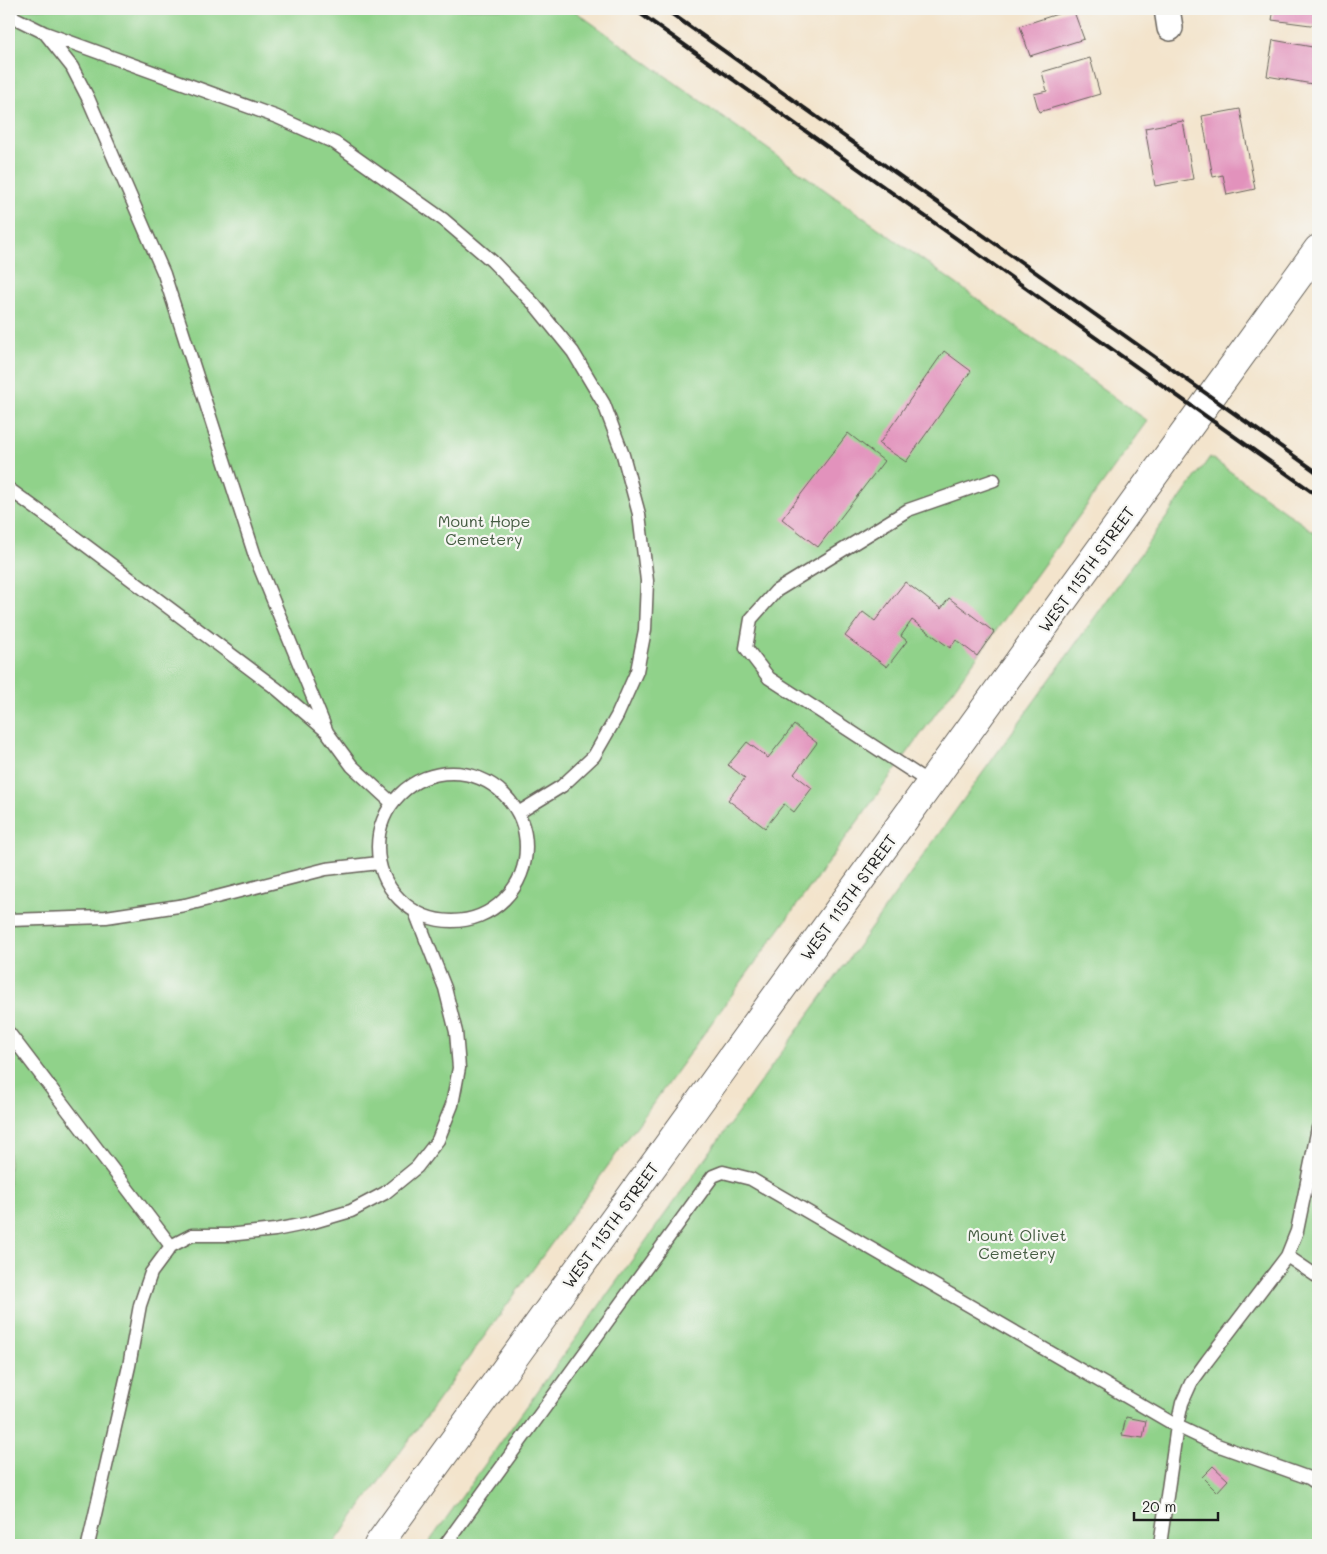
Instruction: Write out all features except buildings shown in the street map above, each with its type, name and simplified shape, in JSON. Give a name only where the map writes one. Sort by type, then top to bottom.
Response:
[{"type":"street","name":"WEST 115TH STREET","points":[[378,1545],[1318,249]]},
{"type":"lane","points":[[9,14],[45,33],[277,117],[335,143],[444,220],[492,261],[534,304],[573,352],[604,404],[623,455],[639,514],[647,581],[645,630],[637,671],[617,716],[594,756],[562,786],[518,813]]},
{"type":"lane","points":[[45,33],[72,67],[88,98],[164,274],[255,556],[327,732]]},
{"type":"lane","points":[[930,784],[769,678],[746,648],[751,619],[776,591],[908,510],[994,480]]},
{"type":"lane","points":[[9,489],[277,689],[327,732],[352,766],[392,803]]},
{"type":"lane","points":[[458,772],[482,778],[504,793],[518,813],[526,836],[525,859],[518,882],[503,901],[484,914],[461,921],[437,920],[415,912],[398,899],[386,883],[379,864],[378,842],[382,821],[392,803],[410,785],[433,775],[458,772]]},
{"type":"lane","points":[[9,920],[106,917],[186,906],[326,870],[379,864]]},
{"type":"lane","points":[[88,1545],[129,1366],[140,1305],[151,1273],[170,1246],[192,1235],[228,1235],[275,1230],[310,1223],[351,1211],[385,1193],[417,1167],[438,1140],[452,1104],[459,1068],[456,1032],[444,988],[415,912]]},
{"type":"lane","points":[[9,1032],[170,1246]]},
{"type":"lane","points":[[1160,1545],[1182,1403],[1191,1383],[1287,1256],[1297,1231],[1318,1128]]},
{"type":"lane","points":[[445,1545],[713,1176],[723,1172],[751,1179],[1177,1426],[1217,1445],[1308,1478],[1318,1484]]},
{"type":"lane","points":[[1287,1256],[1318,1277]]},
{"type":"green space","name":"Mount Hope Cemetery","points":[[9,9],[572,9],[1148,421],[333,1545],[9,1545]]},
{"type":"green space","name":"Mount Olivet Cemetery","points":[[1210,457],[1318,535],[1318,1545],[427,1545]]},
{"type":"railway","points":[[634,9],[1318,496]]},
{"type":"railway","points":[[665,9],[1318,473]]}]
